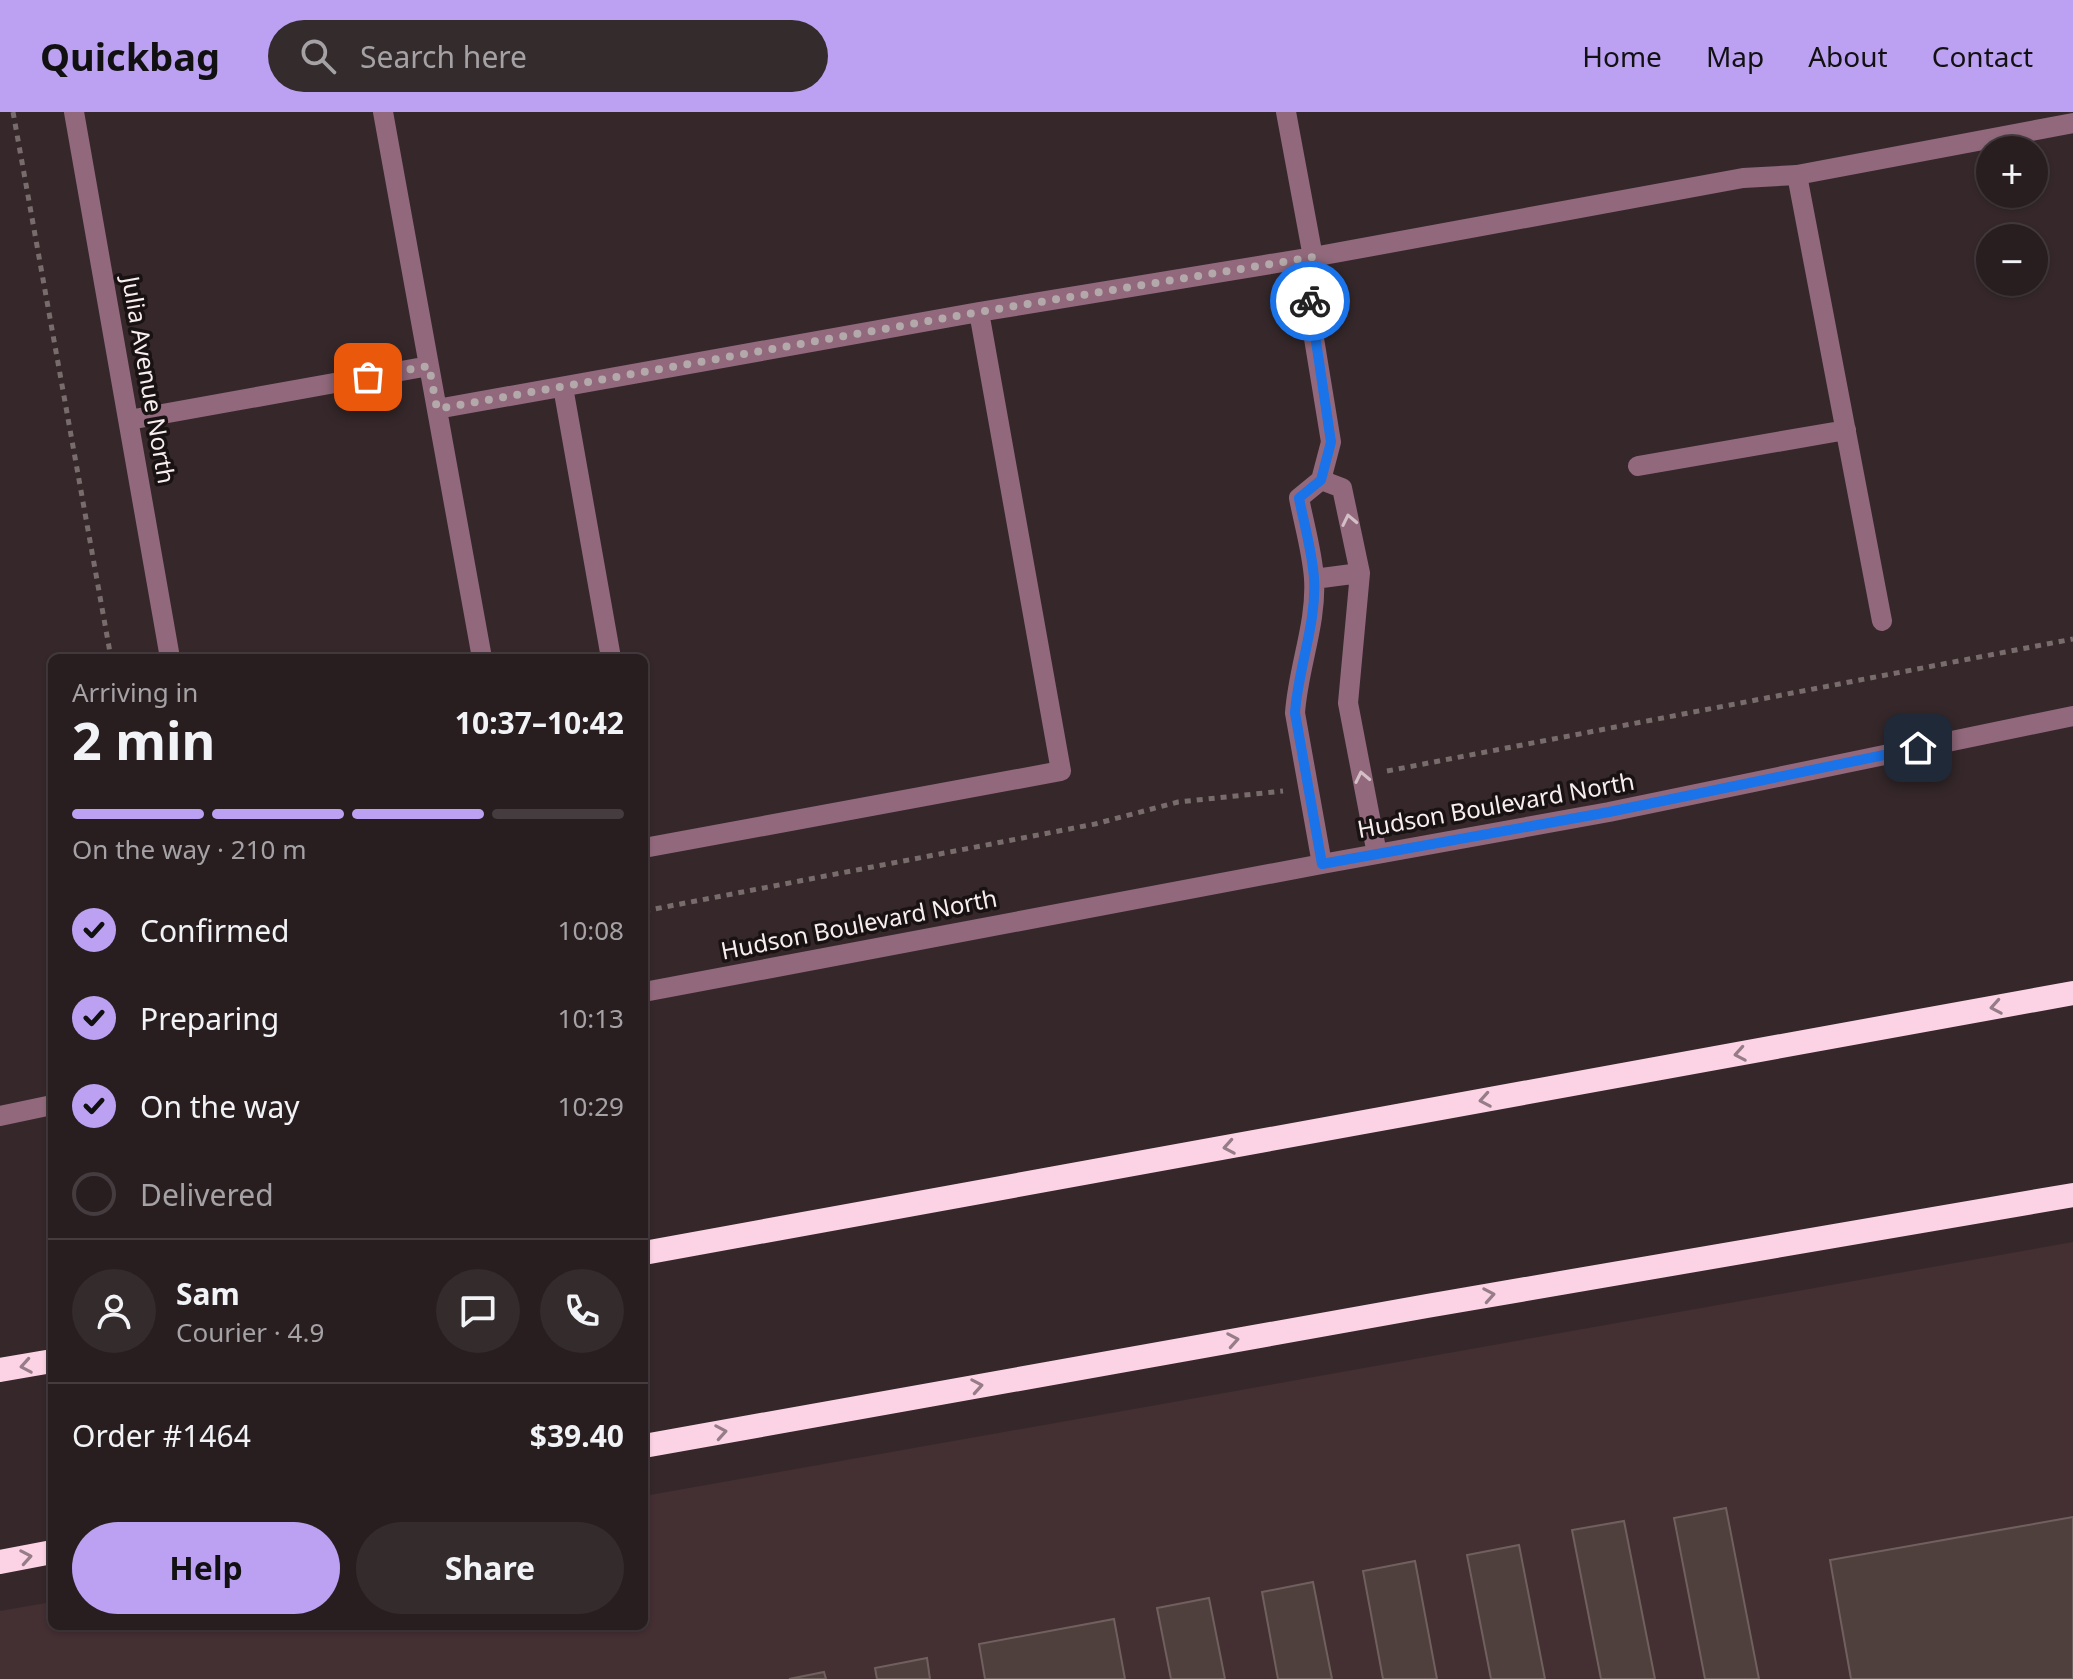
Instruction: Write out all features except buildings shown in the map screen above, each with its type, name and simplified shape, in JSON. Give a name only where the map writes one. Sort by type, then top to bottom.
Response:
[{"type":"highway","points":[[648,1252],[2073,993]]},
{"type":"highway","points":[[648,1445],[1442,1303],[2068,1197]]},
{"type":"highway","points":[[0,1370],[48,1362]]},
{"type":"highway","points":[[0,1562],[48,1553]]},
{"type":"street","name":"Julia Avenue North","points":[[74,112],[169,654]]},
{"type":"street","points":[[383,112],[481,654]]},
{"type":"street","points":[[1286,112],[1313,257],[1309,308],[1331,442],[1321,480],[1299,498],[1314,579],[1309,632],[1295,713],[1322,864]]},
{"type":"street","points":[[437,409],[979,312],[1313,257],[1743,178],[1797,175],[2073,123]]},
{"type":"street","points":[[1797,175],[1882,621]]},
{"type":"street","points":[[648,844],[1061,771],[979,312]]},
{"type":"street","points":[[129,420],[429,366]]},
{"type":"street","points":[[563,387],[610,654]]},
{"type":"street","points":[[1638,466],[1846,430]]},
{"type":"street","points":[[1321,480],[1342,488],[1360,573],[1348,703],[1377,854]]},
{"type":"street","points":[[1314,579],[1360,573]]},
{"type":"street","name":"Hudson Boulevard North","points":[[648,991],[1609,812],[2073,716]]},
{"type":"street","points":[[0,1116],[48,1106]]},
{"type":"path","points":[[13,112],[110,654]]},
{"type":"path","points":[[1400,769],[2073,639]]},
{"type":"path","points":[[648,910],[1095,824],[1163,804],[1281,792]]},
{"type":"shaded area","points":[[2073,1242],[2073,1679],[0,1679],[0,1611],[48,1603],[48,1630],[648,1630],[648,1495]]},
{"type":"way so far","points":[[368,377],[429,366],[437,409],[979,312],[1313,257],[1310,301]]},
{"type":"route","points":[[1310,301],[1331,442],[1321,480],[1299,498],[1314,579],[1309,632],[1295,713],[1322,864],[1609,812],[1918,748]]}]
